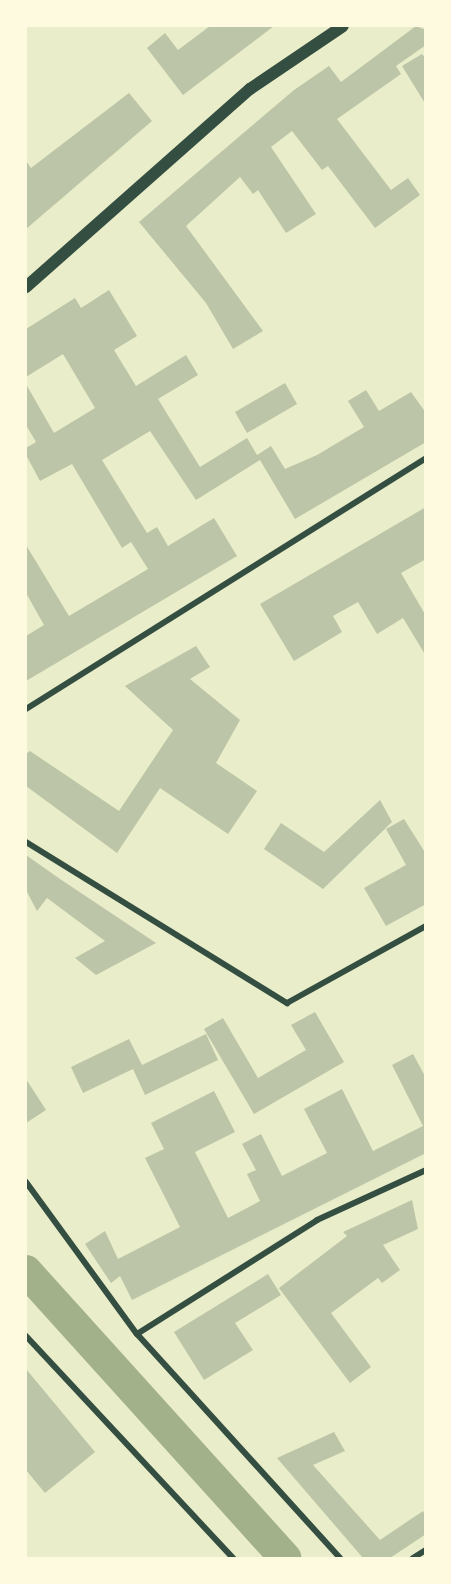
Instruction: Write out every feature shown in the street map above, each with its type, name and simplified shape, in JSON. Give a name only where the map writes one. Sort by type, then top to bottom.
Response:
[{"type":"main road","points":[[26,287],[250,89],[343,26]]},
{"type":"street","points":[[26,709],[426,458]]},
{"type":"street","points":[[26,842],[287,1003],[426,926]]},
{"type":"street","points":[[137,1334],[317,1220],[426,1170]]},
{"type":"street","points":[[26,1182],[137,1334],[340,1558]]},
{"type":"street","points":[[26,1336],[233,1558]]},
{"type":"street","points":[[413,1558],[426,1551]]},
{"type":"building","points":[[210,26],[274,26],[183,95],[147,48],[165,33],[178,50]]},
{"type":"building","points":[[416,26],[426,30],[426,45],[396,66],[401,74],[337,119],[391,190],[408,178],[420,195],[375,228],[328,166],[322,170],[292,131],[271,147],[316,214],[286,233],[258,190],[253,194],[240,177],[186,226],[263,331],[233,349],[206,303],[139,222],[294,90],[329,66],[341,82]]},
{"type":"building","points":[[422,54],[426,59],[426,105],[402,66]]},
{"type":"building","points":[[129,93],[152,121],[26,229],[26,161],[31,168]]},
{"type":"building","points":[[109,290],[137,336],[114,350],[136,386],[186,355],[198,375],[158,399],[200,467],[247,438],[257,455],[271,446],[285,469],[317,455],[364,427],[348,401],[366,390],[379,411],[411,392],[426,413],[426,442],[295,519],[260,460],[196,500],[150,431],[102,460],[147,533],[157,527],[168,546],[214,518],[237,556],[26,681],[26,636],[44,625],[26,593],[26,545],[69,616],[148,569],[131,542],[122,548],[72,464],[40,481],[26,455],[26,448],[36,442],[26,425],[26,384],[54,433],[95,408],[63,354],[26,377],[26,329],[75,298],[81,308]]},
{"type":"building","points":[[285,383],[297,404],[247,433],[235,412]]},
{"type":"building","points":[[426,507],[426,559],[401,573],[426,616],[426,656],[403,618],[377,634],[358,602],[333,616],[342,632],[294,661],[260,604]]},
{"type":"building","points":[[196,646],[210,667],[190,679],[240,720],[216,763],[257,791],[228,834],[160,788],[117,853],[26,786],[26,754],[30,751],[119,811],[173,730],[125,686]]},
{"type":"building","points":[[380,800],[392,822],[323,889],[264,849],[281,823],[324,852]]},
{"type":"building","points":[[404,819],[426,854],[426,904],[386,926],[364,888],[406,865],[386,829]]},
{"type":"building","points":[[26,855],[156,943],[96,975],[75,958],[105,941],[47,898],[37,911],[26,890]]},
{"type":"building","points":[[315,1012],[344,1062],[254,1114],[204,1029],[223,1018],[258,1078],[306,1050],[291,1025]]},
{"type":"building","points":[[206,1034],[218,1060],[145,1095],[133,1069],[83,1093],[71,1067],[129,1039],[142,1065]]},
{"type":"building","points":[[413,1054],[426,1078],[426,1153],[132,1300],[120,1276],[111,1283],[85,1244],[105,1231],[118,1259],[180,1227],[145,1158],[164,1149],[151,1123],[214,1091],[235,1132],[195,1152],[228,1218],[260,1201],[247,1174],[256,1170],[242,1144],[261,1134],[282,1176],[327,1153],[304,1109],[342,1089],[373,1151],[423,1126],[392,1065]]},
{"type":"building","points":[[26,1079],[46,1110],[26,1123]]},
{"type":"building","points":[[412,1200],[418,1229],[383,1245],[400,1270],[382,1283],[378,1278],[331,1313],[371,1367],[350,1383],[279,1288],[347,1236],[343,1232]]},
{"type":"building","points":[[268,1274],[281,1295],[235,1323],[253,1350],[204,1380],[174,1332]]},
{"type":"building","points":[[26,1369],[95,1452],[45,1493],[26,1470]]},
{"type":"building","points":[[334,1432],[345,1451],[313,1465],[380,1540],[423,1511],[426,1517],[426,1534],[390,1558],[363,1558],[277,1458]]},
{"type":"waterway","points":[[26,1271],[285,1558]]}]
